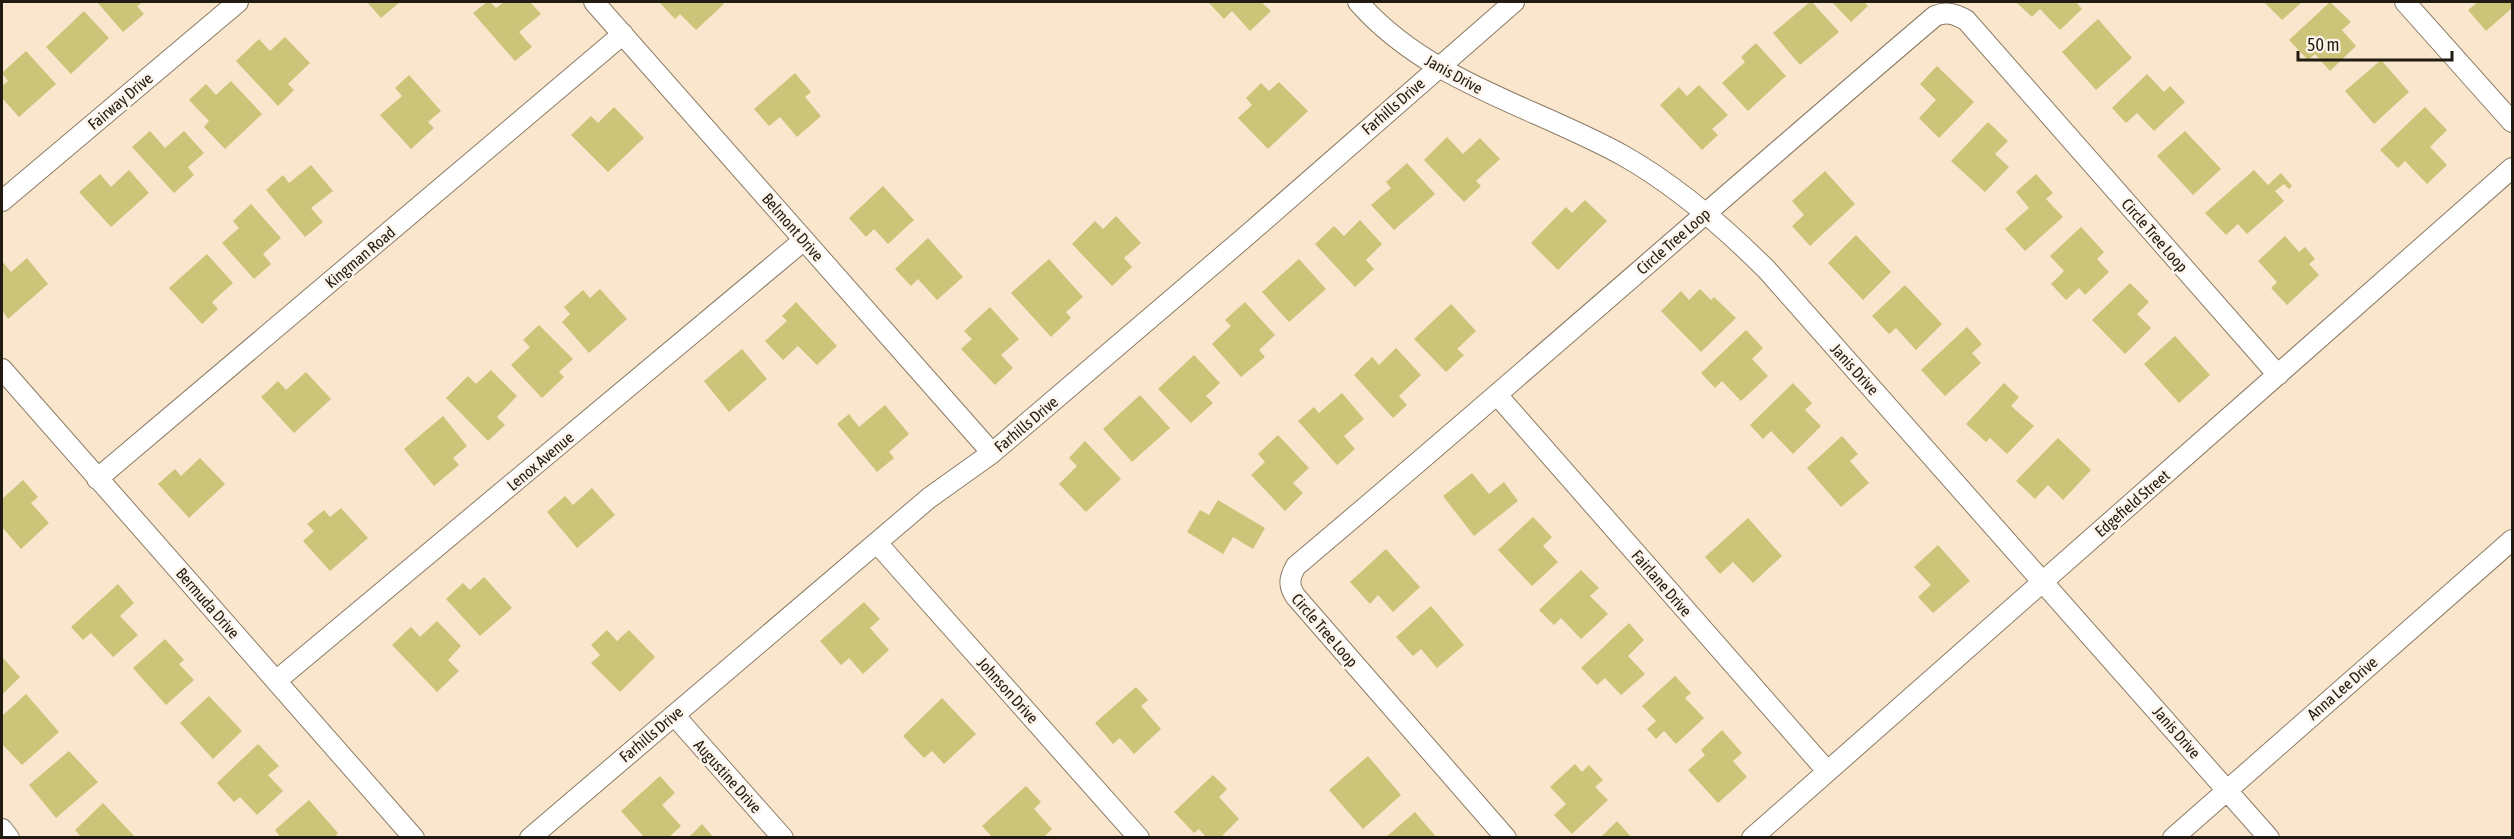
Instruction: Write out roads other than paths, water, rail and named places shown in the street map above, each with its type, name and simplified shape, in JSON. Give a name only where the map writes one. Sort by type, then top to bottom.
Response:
[{"type":"street","name":"Fairway Drive","points":[[2,201],[238,2]]},
{"type":"street","name":"Belmont Drive","points":[[594,2],[992,453]]},
{"type":"street","name":"Janis Drive","points":[[1358,2],[1403,45],[1438,67],[1482,90],[1623,155],[1650,171],[1705,212],[1767,270],[2269,837]]},
{"type":"street","name":"Farhills Drive","points":[[530,837],[929,498],[992,453],[1245,237],[1514,2]]},
{"type":"street","points":[[2405,2],[2512,122]]},
{"type":"street","name":"Circle Tree Loop","points":[[1506,837],[1290,589],[1290,576],[1296,566],[1498,396],[1705,212],[1935,16],[1941,13],[1955,14],[1966,20],[2278,375]]},
{"type":"street","name":"Kingman Road","points":[[98,478],[623,34]]},
{"type":"street","name":"Edgefield Street","points":[[1752,837],[2512,168]]},
{"type":"street","name":"Lenox Avenue","points":[[276,681],[804,240]]},
{"type":"street","name":"Bermuda Drive","points":[[2,369],[414,837]]},
{"type":"street","name":"Fairlane Drive","points":[[1498,396],[1827,771]]},
{"type":"street","name":"Anna Lee Drive","points":[[2173,837],[2512,540]]},
{"type":"street","name":"Johnson Drive","points":[[877,543],[1139,837]]},
{"type":"street","name":"Augustine Drive","points":[[674,715],[783,837]]},
{"type":"street","points":[[2,830],[9,837]]}]
